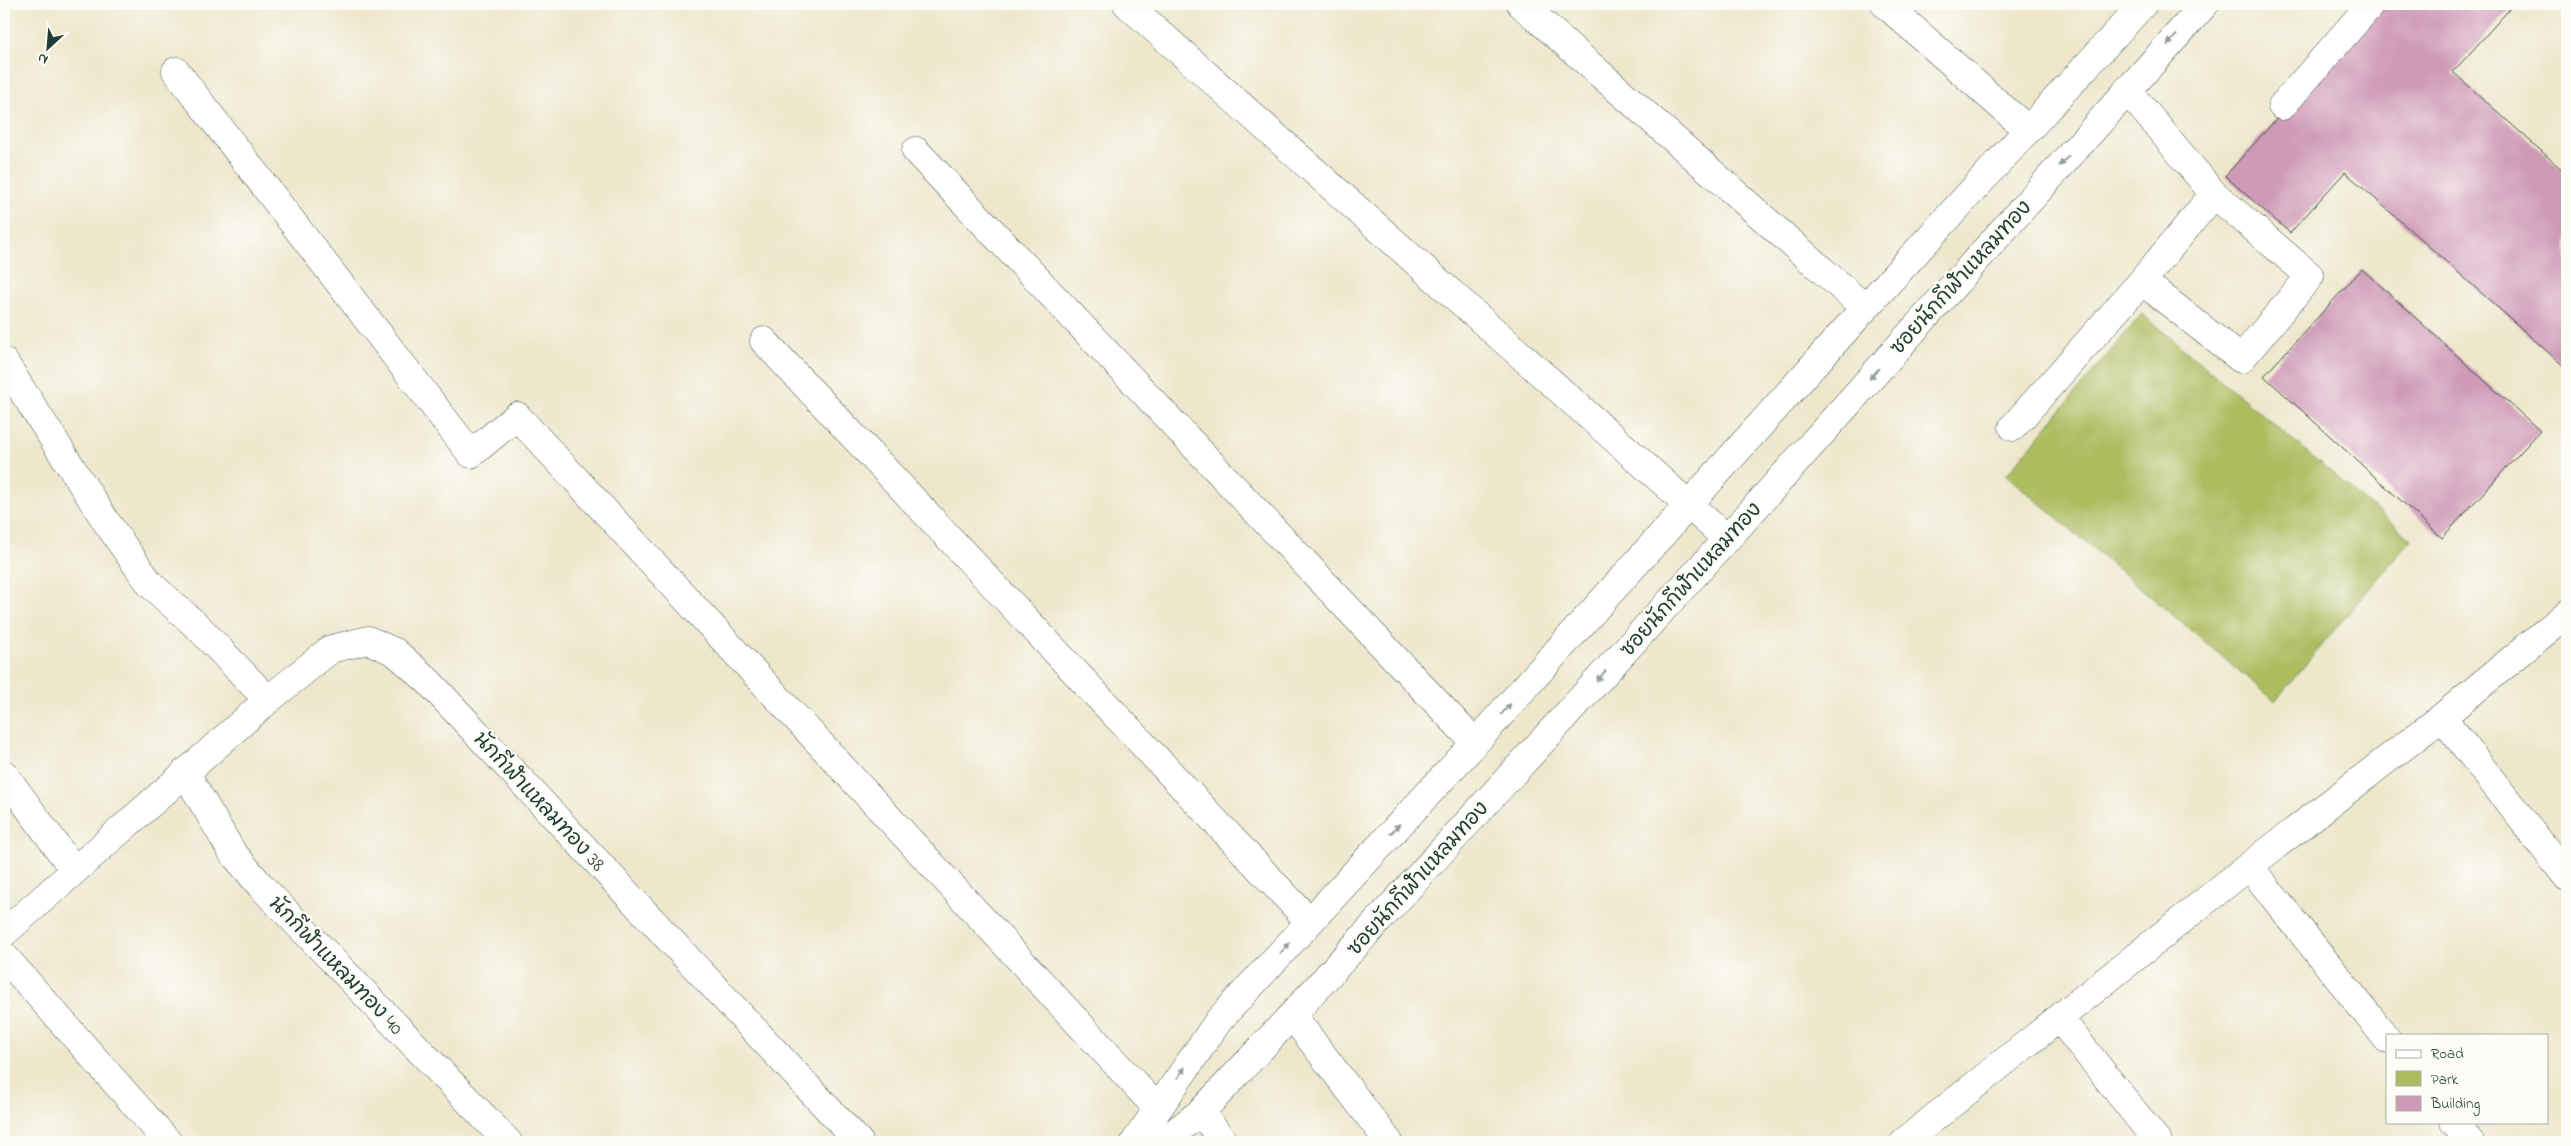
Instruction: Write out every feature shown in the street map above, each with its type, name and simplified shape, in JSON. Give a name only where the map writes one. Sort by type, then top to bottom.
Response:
[{"type":"street","points":[[1127,4],[1727,539]]},
{"type":"street","points":[[1521,4],[1865,308]]},
{"type":"street","points":[[1885,4],[2028,130]]},
{"type":"street","points":[[1135,1142],[1220,1020],[1309,921],[1475,743],[1865,308],[2143,4]]},
{"type":"street","name":"ซอยนักกีฬาแหลมทอง","points":[[1162,1142],[1201,1112],[1292,1015],[1727,539],[2205,4]]},
{"type":"street","points":[[2282,106],[2371,4]]},
{"type":"street","points":[[176,72],[471,454],[517,416],[1157,1108]]},
{"type":"street","points":[[2127,90],[2214,194],[2310,276],[2241,359],[2142,281]]},
{"type":"street","points":[[916,151],[1475,743]]},
{"type":"street","points":[[2013,427],[2142,281],[2214,194]]},
{"type":"street","points":[[764,341],[1309,921]]},
{"type":"street","points":[[4,362],[105,520],[150,584],[199,628],[268,700]]},
{"type":"street","points":[[1904,1142],[2249,866],[2442,718],[2567,614]]},
{"type":"street","name":"นักกีฬาแหลมทอง 38","points":[[4,933],[268,700],[331,649],[368,640],[395,652],[428,681],[859,1142]]},
{"type":"street","points":[[2442,718],[2567,878]]},
{"type":"street","name":"นักกีฬาแหลมทอง 40","points":[[186,772],[232,852],[260,885],[508,1142]]},
{"type":"street","points":[[4,774],[74,870]]},
{"type":"street","points":[[2249,866],[2386,1038]]},
{"type":"street","points":[[4,956],[168,1142]]},
{"type":"street","points":[[1292,1015],[1389,1142]]},
{"type":"street","points":[[2060,1019],[2158,1142]]},
{"type":"street","points":[[1201,1112],[1224,1142]]},
{"type":"street","points":[[2456,1124],[2470,1142]]},
{"type":"green space","points":[[2142,314],[2411,539],[2275,701],[2006,475]]},
{"type":"building","points":[[2380,4],[2514,4],[2453,72],[2567,174],[2567,369],[2345,172],[2290,233],[2225,176]]},
{"type":"building","points":[[2362,269],[2540,431],[2442,538],[2264,376]]}]
